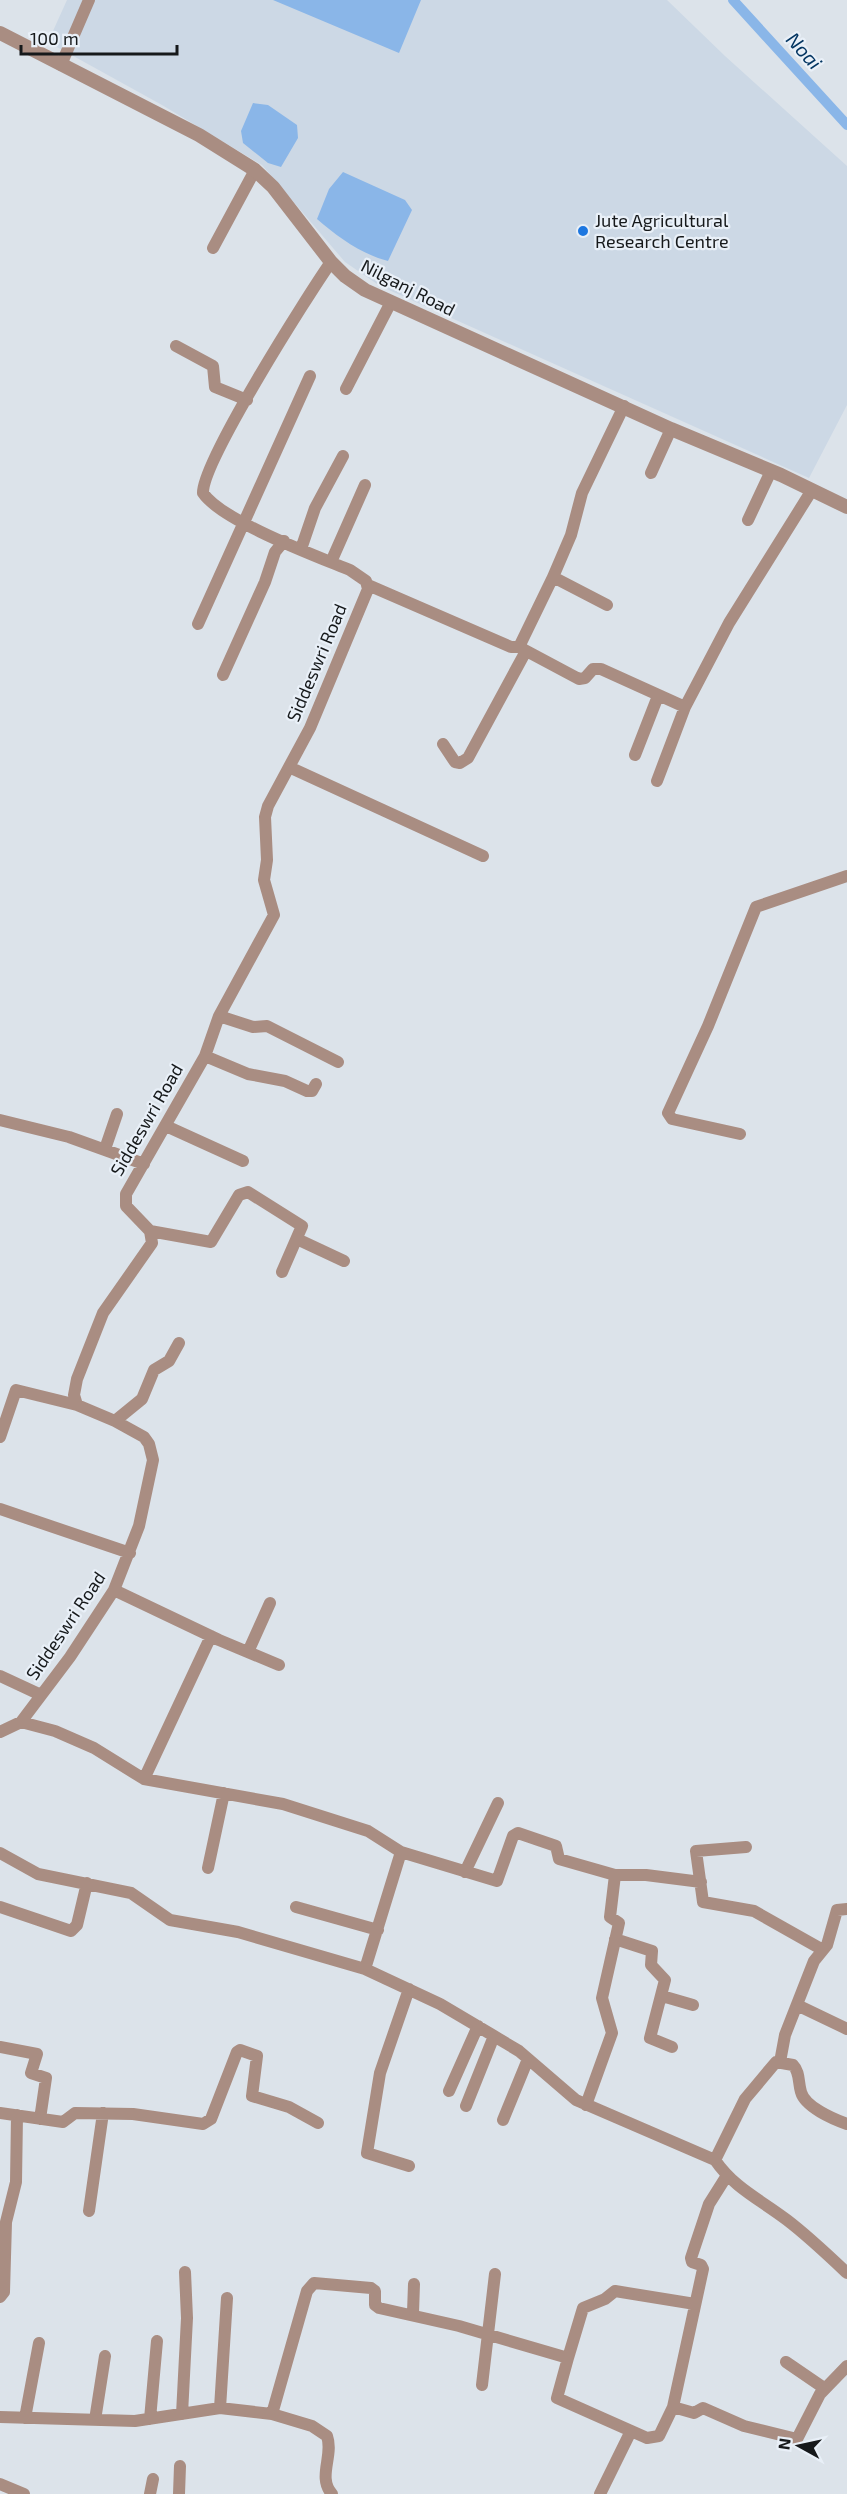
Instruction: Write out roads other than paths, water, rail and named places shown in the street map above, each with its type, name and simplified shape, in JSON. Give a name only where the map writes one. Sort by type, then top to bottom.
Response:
[{"type":"street","points":[[61,65],[89,0]]},
{"type":"street","name":"Nilganj Road","points":[[0,33],[199,135],[255,170],[273,187],[331,262],[345,276],[390,304],[771,471],[847,507]]},
{"type":"street","points":[[213,248],[255,170]]},
{"type":"street","points":[[331,262],[247,400],[203,484],[203,493],[208,500],[245,523],[356,574],[368,585],[511,647],[522,649],[579,679],[585,678],[597,668],[685,707]]},
{"type":"street","points":[[346,389],[390,304]]},
{"type":"street","points":[[176,346],[213,366],[215,387],[247,400]]},
{"type":"street","points":[[198,624],[310,376]]},
{"type":"street","points":[[443,744],[455,762],[460,763],[468,758],[522,649],[569,541],[582,493],[624,406]]},
{"type":"street","points":[[651,473],[671,429]]},
{"type":"street","points":[[301,549],[315,508],[343,456]]},
{"type":"street","points":[[748,519],[771,471]]},
{"type":"street","points":[[331,562],[365,485]]},
{"type":"street","points":[[657,782],[685,707],[729,623],[812,490]]},
{"type":"street","points":[[223,675],[265,582],[275,552],[284,541]]},
{"type":"street","points":[[553,577],[607,605]]},
{"type":"street","name":"Siddeswri Road","points":[[150,1231],[129,1213],[124,1200],[205,1056],[219,1016],[274,915],[264,880],[267,860],[265,818],[310,728],[368,585]]},
{"type":"street","points":[[635,755],[658,696]]},
{"type":"street","points":[[289,767],[483,856]]},
{"type":"street","points":[[740,1134],[672,1119],[668,1113],[711,1020],[756,907],[847,876]]},
{"type":"street","points":[[219,1016],[253,1027],[265,1025],[338,1062]]},
{"type":"street","points":[[205,1056],[248,1074],[292,1083],[307,1091],[312,1091],[316,1084]]},
{"type":"street","points":[[105,1149],[117,1114]]},
{"type":"street","points":[[0,1120],[105,1149],[144,1164]]},
{"type":"street","points":[[166,1126],[243,1161]]},
{"type":"street","points":[[77,1406],[74,1388],[95,1331],[112,1297],[150,1249],[152,1238],[150,1231],[211,1242],[239,1195],[244,1191],[300,1224],[301,1229],[282,1272]]},
{"type":"street","points":[[297,1239],[344,1261]]},
{"type":"street","points":[[115,1420],[142,1399],[154,1370],[169,1361],[179,1343]]},
{"type":"street","name":"Siddeswri Road","points":[[0,1437],[16,1390],[77,1406],[115,1420],[144,1437],[152,1450],[151,1473],[139,1526],[114,1590],[21,1722],[0,1732]]},
{"type":"street","points":[[0,1509],[130,1553]]},
{"type":"street","points":[[114,1590],[279,1665]]},
{"type":"street","points":[[248,1652],[270,1602]]},
{"type":"street","points":[[144,1779],[211,1636]]},
{"type":"street","points":[[0,1676],[41,1695]]},
{"type":"street","points":[[21,1722],[55,1731],[94,1748],[144,1779],[284,1804],[375,1834],[401,1852],[497,1881],[513,1836],[518,1833],[556,1846],[559,1859],[615,1875],[646,1875],[701,1882]]},
{"type":"street","points":[[208,1868],[224,1793]]},
{"type":"street","points":[[465,1872],[498,1803]]},
{"type":"street","points":[[746,1847],[696,1851],[702,1900],[705,1903],[750,1910],[823,1950]]},
{"type":"street","points":[[365,1969],[401,1852]]},
{"type":"street","points":[[0,1853],[38,1874],[131,1893],[170,1920],[238,1932],[365,1969],[409,1989],[494,2036],[528,2059],[570,2095],[586,2105],[715,2160],[726,2177],[786,2219],[847,2273]]},
{"type":"street","points":[[586,2105],[612,2033],[612,2027],[602,2002],[618,1922],[610,1917],[615,1875]]},
{"type":"street","points":[[0,1907],[71,1931],[77,1925],[87,1883]]},
{"type":"street","points":[[296,1908],[378,1930]]},
{"type":"street","points":[[780,2062],[784,2038],[814,1961],[827,1946],[837,1910],[847,1909]]},
{"type":"street","points":[[615,1939],[652,1951],[651,1965],[665,1978],[650,2038],[672,2047]]},
{"type":"street","points":[[409,1989],[380,2073],[367,2152],[409,2166]]},
{"type":"street","points":[[662,1996],[693,2005]]},
{"type":"street","points":[[797,2005],[847,2029]]},
{"type":"street","points":[[449,2091],[478,2026]]},
{"type":"street","points":[[465,2106],[494,2036]]},
{"type":"street","points":[[0,2047],[37,2054],[31,2073],[45,2078],[40,2119]]},
{"type":"street","points":[[0,2113],[63,2122],[75,2113],[133,2114],[197,2125],[208,2122],[237,2052],[240,2050],[257,2056],[252,2096],[293,2109],[318,2123]]},
{"type":"street","points":[[503,2120],[528,2059]]},
{"type":"street","points":[[715,2160],[745,2099],[772,2064],[780,2062],[793,2065],[797,2070],[801,2094],[805,2100],[830,2117],[847,2124]]},
{"type":"street","points":[[90,2211],[103,2114]]},
{"type":"street","points":[[0,2297],[4,2292],[6,2222],[16,2182],[17,2115]]},
{"type":"street","points":[[695,2304],[615,2291],[605,2300],[583,2308],[557,2398],[647,2438],[656,2438],[673,2407],[703,2269],[692,2262],[691,2258],[709,2204],[726,2177]]},
{"type":"street","points":[[182,2414],[187,2318],[185,2272]]},
{"type":"street","points":[[482,2385],[495,2274]]},
{"type":"street","points":[[272,2414],[310,2284],[371,2288],[375,2290],[376,2307],[413,2313],[568,2358]]},
{"type":"street","points":[[413,2313],[414,2284]]},
{"type":"street","points":[[220,2408],[227,2298]]},
{"type":"street","points":[[150,2419],[157,2341]]},
{"type":"street","points":[[25,2418],[39,2343]]},
{"type":"street","points":[[95,2420],[105,2356]]},
{"type":"street","points":[[786,2362],[824,2388]]},
{"type":"street","points":[[673,2407],[693,2413],[703,2408],[744,2426],[795,2439],[824,2388],[847,2366]]},
{"type":"street","points":[[0,2417],[150,2419],[220,2408],[272,2414],[312,2426],[327,2436],[329,2450],[325,2478],[327,2488],[332,2494]]},
{"type":"street","points":[[600,2494],[631,2431]]},
{"type":"street","points":[[179,2494],[180,2466]]},
{"type":"street","points":[[150,2494],[153,2480]]},
{"type":"street","points":[[0,2484],[24,2494]]},
{"type":"water","points":[[273,0],[421,0],[399,53]]},
{"type":"water","points":[[253,103],[268,105],[297,125],[298,138],[281,167],[268,163],[243,143],[241,131]]},
{"type":"water","points":[[343,172],[405,200],[412,210],[388,261],[350,244],[317,219],[329,189]]},
{"type":"waterway","name":"Noai","points":[[733,0],[847,125]]},
{"type":"place","name":"Jute Agricultural Research Centre","points":[[583,231]]}]
